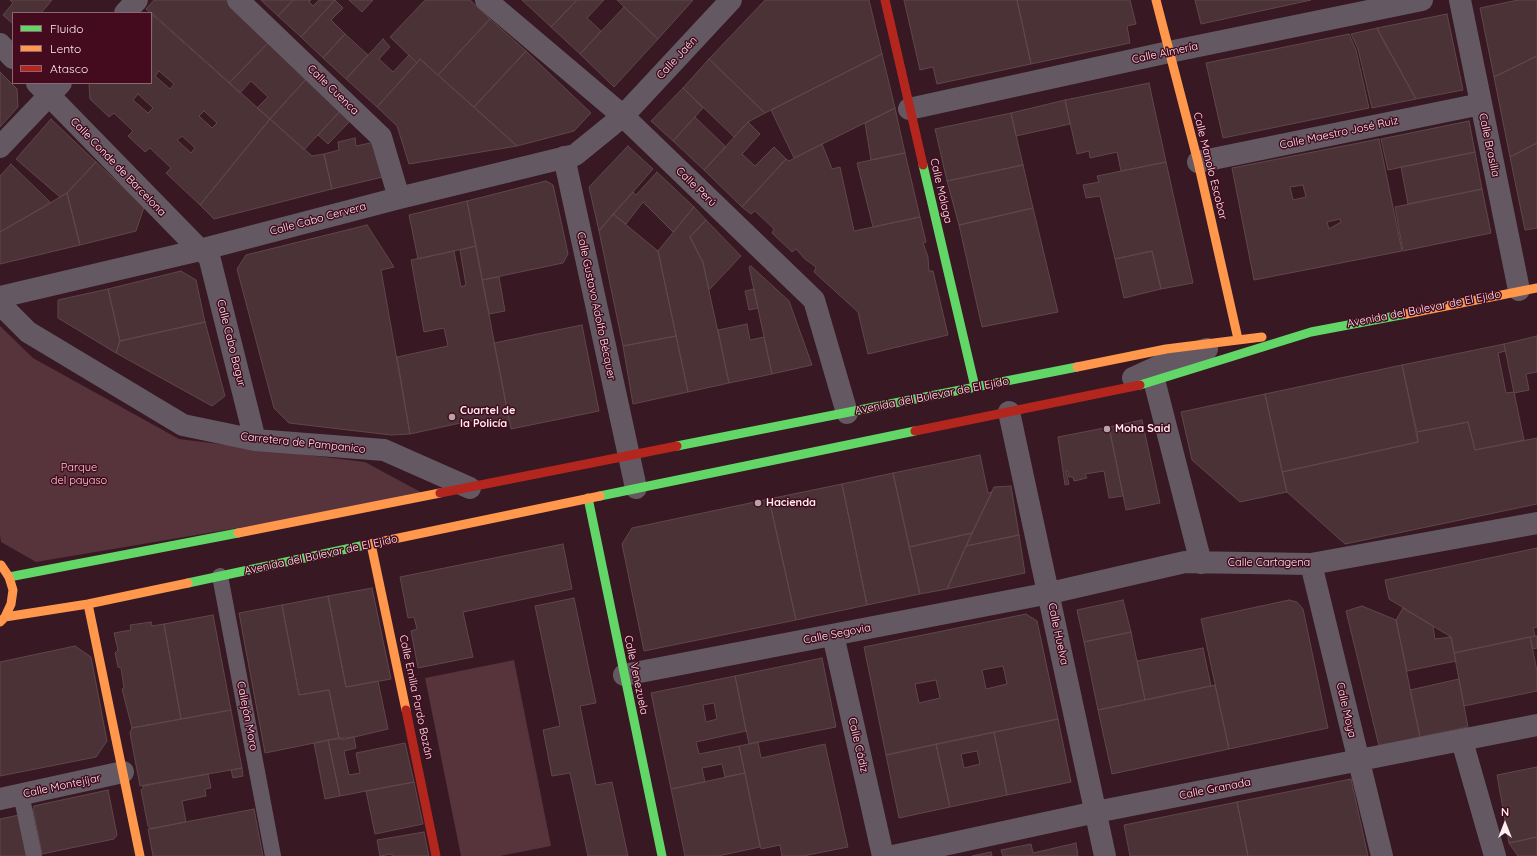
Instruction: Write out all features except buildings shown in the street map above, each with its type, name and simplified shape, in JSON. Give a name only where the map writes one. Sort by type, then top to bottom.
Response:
[{"type":"main road","name":"Calle Málaga","points":[[885,0],[909,109],[975,387]]},
{"type":"main road","name":"Calle Manolo Escobar","points":[[1156,0],[1198,162],[1238,339]]},
{"type":"main road","name":"Avenida del Bulevar de El Ejido","points":[[9,577],[470,488],[1166,349],[1238,339],[1311,332],[1528,289]]},
{"type":"main road","name":"Avenida del Bulevar de El Ejido","points":[[3,619],[88,604],[588,498],[1097,393],[1154,380],[1311,332]]},
{"type":"main road","name":"Calle Venezuela","points":[[588,498],[662,856]]},
{"type":"main road","name":"Calle Emilia Pardo Bazán","points":[[371,544],[436,856]]},
{"type":"main road","name":"Avenida del Bulevar de El Ejido","points":[[0,565],[9,577],[13,590],[11,604],[3,619]]},
{"type":"main road","points":[[88,604],[140,856]]},
{"type":"street","points":[[126,12],[137,0]]},
{"type":"street","name":"Calle Cuenca","points":[[238,0],[381,137],[398,198]]},
{"type":"street","name":"Calle Perú","points":[[486,0],[623,116],[814,300],[847,413]]},
{"type":"street","name":"Calle Jaén","points":[[623,116],[729,0]]},
{"type":"street","name":"Calle Almería","points":[[909,109],[1169,52],[1422,0]]},
{"type":"street","name":"Calle Brasilia","points":[[1460,0],[1480,104],[1528,289]]},
{"type":"street","points":[[0,44],[12,57]]},
{"type":"street","points":[[0,147],[49,87]]},
{"type":"street","name":"Calle Conde de Barcelona","points":[[49,87],[200,250]]},
{"type":"street","name":"Calle Maestro José Ruiz","points":[[1198,162],[1480,104]]},
{"type":"street","name":"Calle Cabo Cervera","points":[[0,297],[200,250],[398,198],[575,155],[623,116]]},
{"type":"street","name":"Calle Gustavo Adolfo Bécquer","points":[[564,157],[628,456]]},
{"type":"street","name":"Calle Cabo Bagur","points":[[200,250],[209,256],[255,440]]},
{"type":"street","name":"Carretera de Pampanico","points":[[0,304],[28,332],[183,425],[255,440],[384,450],[470,488]]},
{"type":"street","name":"Avenida del Bulevar de El Ejido","points":[[1097,393],[1168,362],[1238,339]]},
{"type":"street","points":[[1154,380],[1201,563]]},
{"type":"street","name":"Calle Huelva","points":[[1010,412],[1050,593],[1105,856]]},
{"type":"street","points":[[628,456],[636,488]]},
{"type":"street","name":"Calle Cartagena","points":[[1050,593],[1185,562],[1311,564],[1537,523]]},
{"type":"street","name":"Calle Moya","points":[[1311,564],[1382,856]]},
{"type":"street","name":"Calle Segovia","points":[[624,675],[1050,593]]},
{"type":"street","name":"Calle Cádiz","points":[[832,635],[882,856]]},
{"type":"street","name":"Calle Granada","points":[[893,856],[1096,812],[1537,725]]},
{"type":"street","points":[[1462,741],[1495,856]]},
{"type":"street","name":"Calle Montejíjar","points":[[0,799],[123,772]]},
{"type":"lane","name":"Callejón Moro","points":[[220,576],[273,856]]},
{"type":"lane","points":[[21,794],[34,856]]},
{"type":"green space","name":"Parque del payaso","points":[[0,326],[33,358],[179,439],[365,462],[428,496],[36,562],[1,542]]},
{"type":"green space","points":[[514,660],[551,846],[500,856],[461,856],[425,678]]},
{"type":"traffic: fast","points":[[923,165],[975,387]]},
{"type":"traffic: fast","points":[[1140,385],[1311,332],[1406,314]]},
{"type":"traffic: fast","points":[[677,446],[1077,367]]},
{"type":"traffic: fast","points":[[600,496],[915,431]]},
{"type":"traffic: fast","points":[[588,498],[662,856]]},
{"type":"traffic: fast","points":[[9,577],[238,533]]},
{"type":"traffic: fast","points":[[188,583],[365,545]]},
{"type":"traffic: slow","points":[[1156,0],[1198,162],[1238,339]]},
{"type":"traffic: slow","points":[[1406,314],[1537,288]]},
{"type":"traffic: slow","points":[[1077,367],[1166,349],[1262,337]]},
{"type":"traffic: slow","points":[[238,533],[440,493]]},
{"type":"traffic: slow","points":[[365,545],[600,496]]},
{"type":"traffic: slow","points":[[371,544],[406,710]]},
{"type":"traffic: slow","points":[[0,622],[5,617],[11,604],[13,590],[9,577],[1,565]]},
{"type":"traffic: slow","points":[[5,617],[88,604],[188,583]]},
{"type":"traffic: slow","points":[[88,604],[140,856]]},
{"type":"traffic: jam","points":[[885,0],[923,165]]},
{"type":"traffic: jam","points":[[915,431],[1140,385]]},
{"type":"traffic: jam","points":[[440,493],[677,446]]},
{"type":"traffic: jam","points":[[406,710],[436,856]]},
{"type":"place","name":"Cuartel de la Policía","points":[[452,417]]},
{"type":"place","name":"Moha Said","points":[[1107,429]]},
{"type":"place","name":"Hacienda","points":[[758,503]]}]
